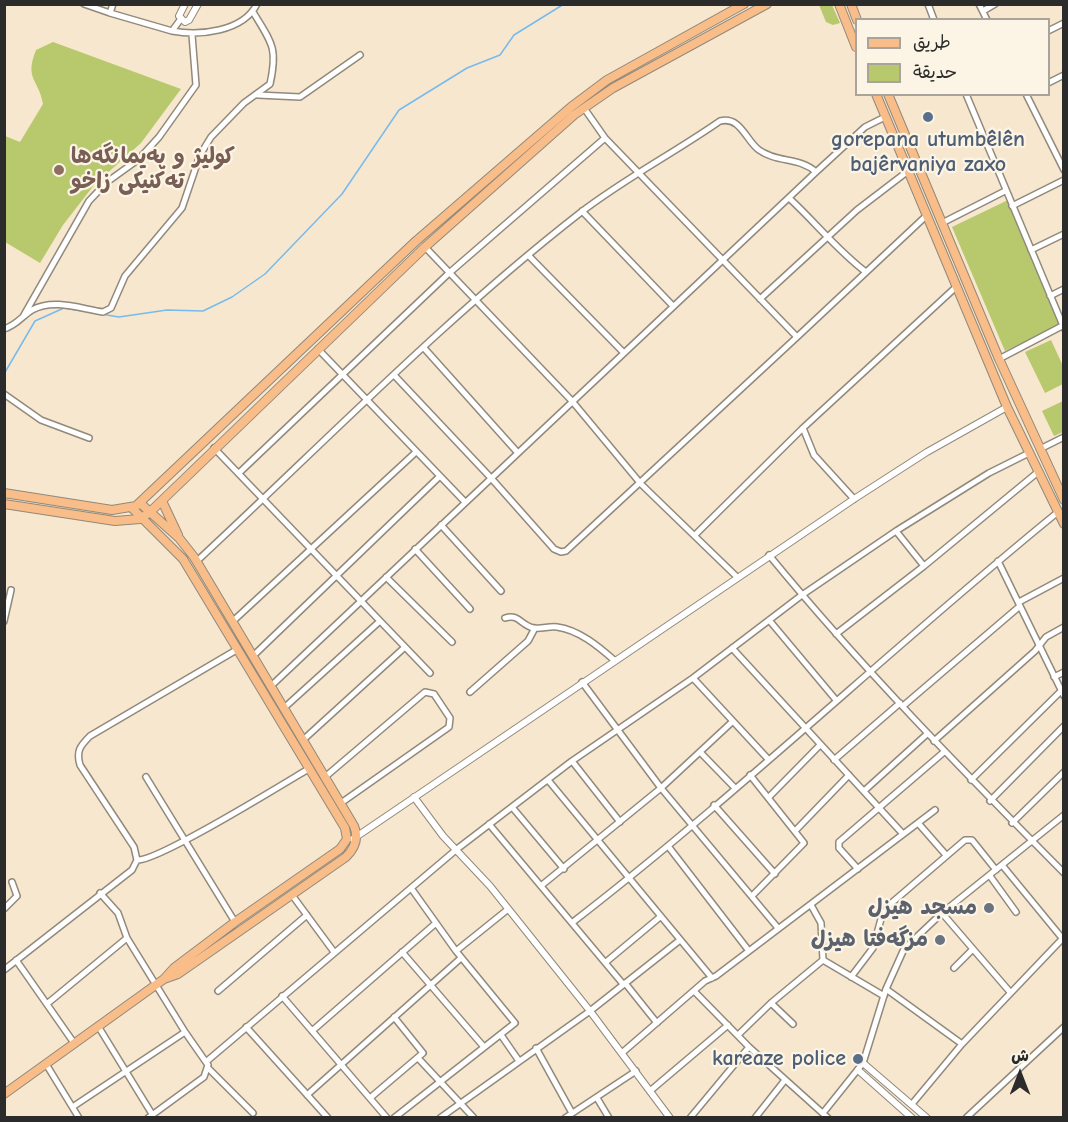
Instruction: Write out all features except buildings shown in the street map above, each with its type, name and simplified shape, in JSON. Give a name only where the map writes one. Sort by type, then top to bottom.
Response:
[{"type":"main road","points":[[4,493],[112,510],[132,508],[416,241],[571,107],[607,80],[744,4]]},
{"type":"main road","points":[[4,504],[116,521],[140,519],[162,501],[214,448],[425,247],[584,108],[614,88],[767,4]]},
{"type":"main road","points":[[839,4],[855,44]]},
{"type":"main road","points":[[877,96],[1007,407],[1064,524]]},
{"type":"main road","points":[[889,96],[999,359],[1064,500]]},
{"type":"main road","points":[[1047,490],[1056,485]]},
{"type":"main road","points":[[162,501],[179,538]]},
{"type":"main road","points":[[4,1094],[161,982],[178,974],[349,854],[356,838],[354,826],[341,803],[197,561],[179,538],[140,502]]},
{"type":"main road","points":[[132,508],[140,519],[170,544],[183,560],[310,768],[345,828],[347,839],[340,849],[236,922],[171,971],[161,982]]},
{"type":"main road","points":[[170,544],[179,538]]},
{"type":"street","points":[[84,4],[192,35],[229,27],[253,12],[258,4]]},
{"type":"street","points":[[110,13],[113,4]]},
{"type":"street","points":[[172,31],[180,20],[185,4]]},
{"type":"street","points":[[180,20],[188,21],[198,4]]},
{"type":"street","points":[[979,4],[986,18]]},
{"type":"street","points":[[982,11],[995,4]]},
{"type":"street","points":[[4,329],[36,308],[53,305],[75,306],[103,312],[109,310],[125,276],[182,208],[201,155],[211,137],[244,103],[258,95],[270,84],[274,65],[273,45],[253,12]]},
{"type":"street","points":[[1050,29],[1064,23]]},
{"type":"street","points":[[22,319],[89,201],[107,182],[139,159],[159,136],[196,85],[192,35]]},
{"type":"street","points":[[258,95],[300,97],[360,55]]},
{"type":"street","points":[[1050,82],[1064,75]]},
{"type":"street","points":[[966,96],[1063,327],[999,359]]},
{"type":"street","points":[[1027,96],[1064,170]]},
{"type":"street","points":[[584,108],[605,138],[796,337]]},
{"type":"street","points":[[271,686],[816,172],[866,127],[885,117]]},
{"type":"street","points":[[197,561],[475,301],[582,211],[640,172],[726,120],[736,123],[759,150],[787,160],[806,163],[816,172]]},
{"type":"street","points":[[239,473],[448,274],[605,138]]},
{"type":"street","points":[[760,299],[857,210],[908,171]]},
{"type":"street","points":[[1012,206],[1064,180]]},
{"type":"street","points":[[942,222],[1005,191]]},
{"type":"street","points":[[789,198],[830,237],[844,256],[866,272]]},
{"type":"street","points":[[582,211],[673,306]]},
{"type":"street","points":[[394,375],[491,477],[554,549],[561,552],[566,551],[641,484],[926,216]]},
{"type":"street","points":[[1031,250],[1064,234]]},
{"type":"street","points":[[425,247],[448,274],[572,401],[641,484],[737,577]]},
{"type":"street","points":[[528,255],[624,352]]},
{"type":"street","points":[[695,535],[803,428],[956,287]]},
{"type":"street","points":[[1050,296],[1064,290]]},
{"type":"street","points":[[424,348],[518,453]]},
{"type":"street","points":[[318,349],[465,502]]},
{"type":"street","points":[[4,394],[41,420],[89,438]]},
{"type":"street","points":[[347,839],[356,838],[614,660],[854,499],[927,452],[1007,407]]},
{"type":"street","points":[[803,428],[814,455],[854,499]]},
{"type":"street","points":[[1040,449],[1064,437]]},
{"type":"street","points":[[214,448],[430,673]]},
{"type":"street","points":[[232,622],[416,452]]},
{"type":"street","points":[[207,1061],[457,849],[572,761],[693,678],[802,595],[896,531],[989,473],[1029,453]]},
{"type":"street","points":[[836,634],[924,566],[1038,472]]},
{"type":"street","points":[[253,656],[440,476]]},
{"type":"street","points":[[573,922],[693,825],[869,671],[1058,512]]},
{"type":"street","points":[[441,525],[501,591]]},
{"type":"street","points":[[896,531],[924,566]]},
{"type":"street","points":[[415,549],[470,609]]},
{"type":"street","points":[[769,555],[836,634],[927,734],[990,801],[1064,873]]},
{"type":"street","points":[[971,780],[1062,694],[998,561]]},
{"type":"street","points":[[386,577],[452,642]]},
{"type":"street","points":[[834,760],[1019,604],[1064,578]]},
{"type":"street","points":[[4,621],[11,590]]},
{"type":"street","points":[[505,618],[517,617],[535,628],[552,626],[570,630],[592,642],[614,660]]},
{"type":"street","points":[[769,620],[836,700]]},
{"type":"street","points":[[284,708],[380,621]]},
{"type":"street","points":[[934,741],[1046,637],[1064,627]]},
{"type":"street","points":[[471,692],[528,641],[535,628]]},
{"type":"street","points":[[303,740],[405,647]]},
{"type":"street","points":[[732,648],[803,728],[903,834]]},
{"type":"street","points":[[4,970],[132,870],[136,860],[134,846],[80,765],[77,754],[80,745],[90,736],[238,650]]},
{"type":"street","points":[[1054,676],[1064,672]]},
{"type":"street","points":[[693,678],[768,759]]},
{"type":"street","points":[[582,682],[661,788],[778,928]]},
{"type":"street","points":[[325,777],[425,692],[434,694],[450,718],[449,727],[341,803]]},
{"type":"street","points":[[542,885],[661,788],[732,722]]},
{"type":"street","points":[[990,801],[1064,726]]},
{"type":"street","points":[[864,791],[927,734]]},
{"type":"street","points":[[768,797],[820,745]]},
{"type":"street","points":[[699,752],[734,787]]},
{"type":"street","points":[[858,869],[838,844],[944,752]]},
{"type":"street","points":[[572,761],[620,822]]},
{"type":"street","points":[[136,860],[146,859],[185,840],[310,768]]},
{"type":"street","points":[[1012,823],[1064,772]]},
{"type":"street","points":[[750,775],[804,840],[803,846],[752,896]]},
{"type":"street","points":[[796,830],[849,775]]},
{"type":"street","points":[[146,777],[236,922]]},
{"type":"street","points":[[548,780],[712,978]]},
{"type":"street","points":[[414,797],[443,836],[457,849],[623,1052],[670,1118]]},
{"type":"street","points":[[714,805],[775,874]]},
{"type":"street","points":[[512,807],[564,869]]},
{"type":"street","points":[[623,1052],[694,991],[935,810]]},
{"type":"street","points":[[823,1113],[863,1063],[886,989],[904,949],[942,913],[1064,815]]},
{"type":"street","points":[[918,823],[946,855]]},
{"type":"street","points":[[489,824],[657,1023]]},
{"type":"street","points":[[852,977],[873,948],[881,919],[888,906],[966,838],[970,839],[996,870]]},
{"type":"street","points":[[668,846],[749,951]]},
{"type":"street","points":[[912,1104],[962,1044],[1062,940],[1002,865]]},
{"type":"street","points":[[990,876],[1016,912]]},
{"type":"street","points":[[4,909],[17,896],[12,882]]},
{"type":"street","points":[[394,1118],[514,1026],[514,1020],[461,958],[411,888]]},
{"type":"street","points":[[100,893],[118,913],[127,938],[161,982],[184,1032],[207,1061],[209,1069],[254,1113]]},
{"type":"street","points":[[292,895],[334,952]]},
{"type":"street","points":[[811,905],[821,923],[823,960]]},
{"type":"street","points":[[456,951],[507,910]]},
{"type":"street","points":[[942,913],[1010,992]]},
{"type":"street","points":[[218,991],[307,915]]},
{"type":"street","points":[[606,962],[660,917]]},
{"type":"street","points":[[312,1031],[436,923]]},
{"type":"street","points":[[48,1003],[127,938]]},
{"type":"street","points":[[440,1118],[590,1011],[680,940]]},
{"type":"street","points":[[954,968],[973,949]]},
{"type":"street","points":[[402,952],[484,1047]]},
{"type":"street","points":[[307,1095],[461,958]]},
{"type":"street","points":[[16,960],[74,1043]]},
{"type":"street","points":[[823,960],[884,996]]},
{"type":"street","points":[[738,1035],[771,1003],[823,960]]},
{"type":"street","points":[[886,989],[962,1044]]},
{"type":"street","points":[[694,991],[749,1047],[828,1118]]},
{"type":"street","points":[[282,996],[387,1118]]},
{"type":"street","points":[[771,1003],[793,1024]]},
{"type":"street","points":[[370,1098],[418,1058],[423,1050],[394,1017]]},
{"type":"street","points":[[650,1091],[728,1025]]},
{"type":"street","points":[[98,1026],[150,1116],[204,1077],[209,1069]]},
{"type":"street","points":[[246,1027],[328,1118]]},
{"type":"street","points":[[966,1118],[1064,1028]]},
{"type":"street","points":[[74,1106],[184,1032]]},
{"type":"street","points":[[501,1035],[519,1061]]},
{"type":"street","points":[[690,1118],[749,1047]]},
{"type":"street","points":[[536,1048],[572,1113]]},
{"type":"street","points":[[418,1058],[474,1118]]},
{"type":"street","points":[[863,1063],[927,1118]]},
{"type":"street","points":[[46,1064],[74,1106],[79,1118]]},
{"type":"street","points":[[858,1070],[912,1118]]},
{"type":"street","points":[[565,1118],[636,1071]]},
{"type":"street","points":[[755,1118],[785,1080]]},
{"type":"street","points":[[597,1098],[609,1118]]},
{"type":"green space","points":[[819,5],[832,5],[840,23],[833,25],[826,22]]},
{"type":"green space","name":"كوليژ و په‌يمانگه‌ها ته‌كنيكى زاخو","points":[[53,42],[181,89],[141,143],[94,185],[63,225],[40,263],[5,242],[5,136],[20,142],[43,104],[31,68],[36,50]]},
{"type":"green space","points":[[1008,200],[1062,324],[1005,351],[952,227]]},
{"type":"green space","points":[[1051,340],[1063,366],[1063,384],[1045,393],[1025,352]]},
{"type":"green space","points":[[1063,401],[1063,432],[1054,436],[1042,411]]},
{"type":"waterway","points":[[4,374],[35,321],[64,308],[119,317],[167,310],[203,311],[232,297],[265,274],[342,194],[399,110],[467,68],[500,55],[514,35],[564,4]]},
{"type":"place","name":"gorepana utumbêlên bajêrvaniya zaxo","points":[[928,117]]},
{"type":"place","name":"كوليژ و په‌يمانگه‌ها ته‌كنيكى زاخو","points":[[59,170]]},
{"type":"place","name":"مسجد هيزل","points":[[989,908]]},
{"type":"place","name":"مزگەفتا هیزل","points":[[940,940]]},
{"type":"place","name":"kareaze police","points":[[858,1059]]}]
